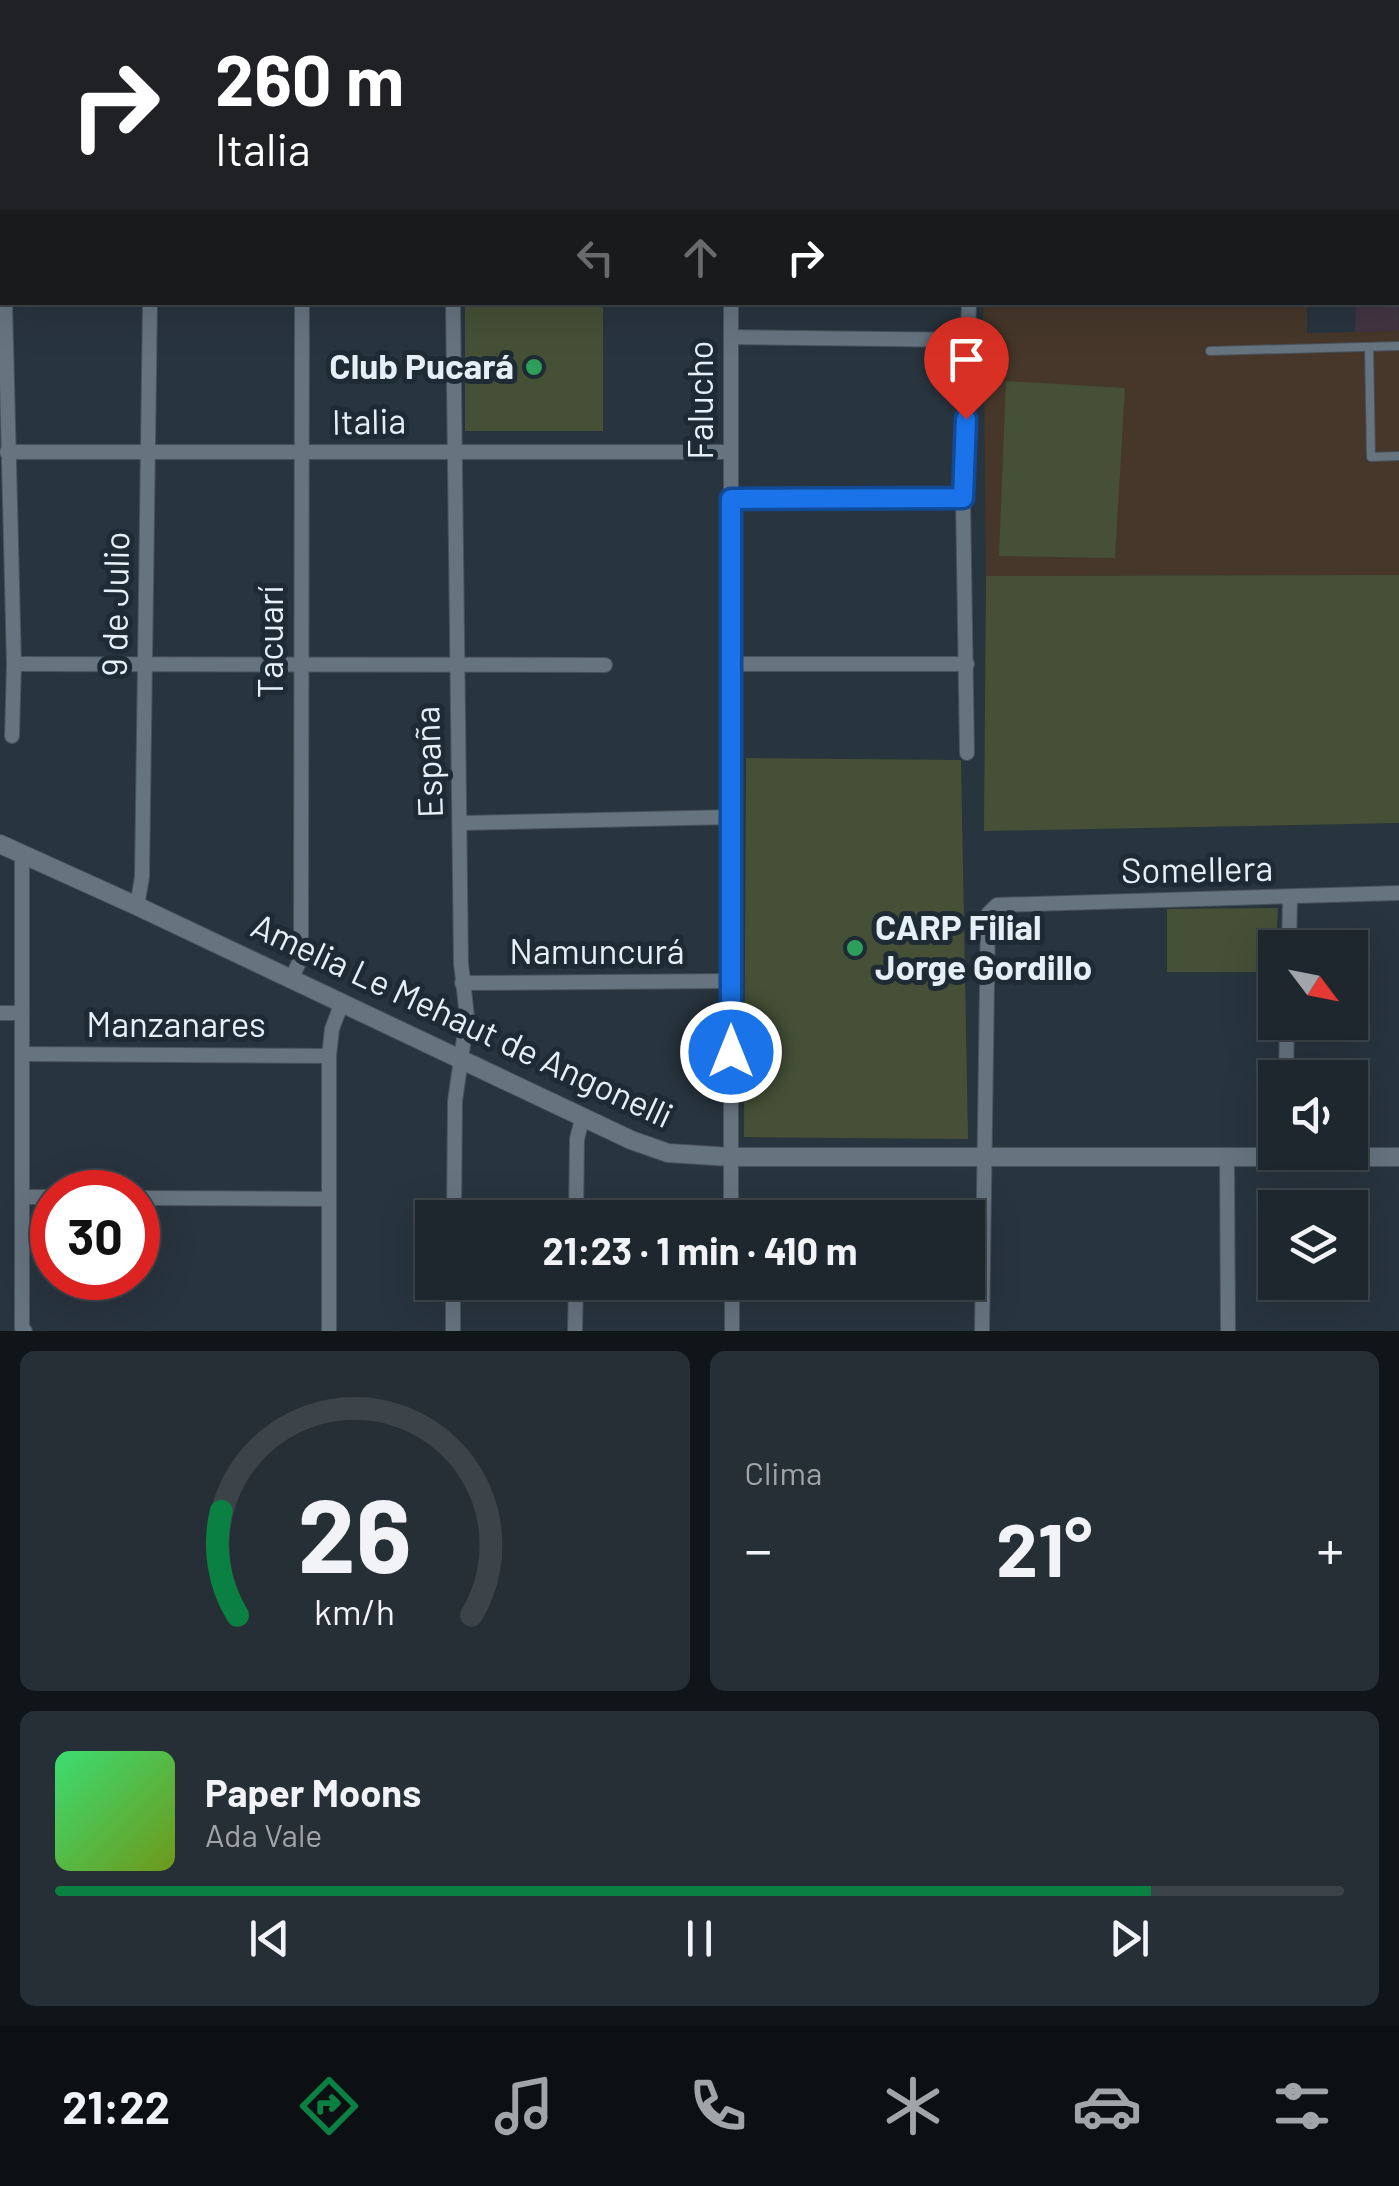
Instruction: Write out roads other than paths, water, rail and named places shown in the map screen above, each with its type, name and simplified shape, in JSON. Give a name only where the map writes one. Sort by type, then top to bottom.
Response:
[{"type":"street","points":[[5,305],[3,372],[14,664],[12,736]]},
{"type":"street","name":"9 de Julio","points":[[137,906],[142,877],[150,305]]},
{"type":"street","name":"Tacuarí","points":[[291,980],[300,960],[302,305]]},
{"type":"street","name":"España","points":[[453,305],[462,983],[467,1017],[455,1101],[454,1200]]},
{"type":"street","name":"Falucho","points":[[731,305],[731,1200]]},
{"type":"street","points":[[968,753],[963,498],[969,305]]},
{"type":"street","points":[[731,337],[969,340]]},
{"type":"street","name":"Italia","points":[[8,452],[731,452]]},
{"type":"street","points":[[731,499],[963,498]]},
{"type":"street","points":[[14,664],[605,665]]},
{"type":"street","points":[[733,664],[967,664]]},
{"type":"street","points":[[461,823],[733,817]]},
{"type":"street","name":"Amelia Le Mehaut de Angonelli","points":[[0,844],[582,1119],[668,1153],[1258,1155]]},
{"type":"street","points":[[22,855],[24,1329]]},
{"type":"street","name":"Somellera","points":[[983,1156],[988,914],[997,905],[1399,893]]},
{"type":"street","points":[[1289,930],[1290,898]]},
{"type":"street","name":"Namuncurá","points":[[462,983],[732,981]]},
{"type":"street","points":[[329,1331],[329,1056],[332,1029],[341,1005]]},
{"type":"street","points":[[0,1013],[21,1013]]},
{"type":"street","name":"Manzanares","points":[[23,1054],[329,1056]]},
{"type":"street","points":[[576,1200],[577,1139],[582,1119]]},
{"type":"street","points":[[982,1331],[983,1156]]},
{"type":"street","points":[[1227,1157],[1228,1331]]},
{"type":"street","name":"Amelia Le Mehaut de Angonelli","points":[[1368,1157],[1399,1158]]},
{"type":"street","points":[[23,1197],[30,1197]]},
{"type":"street","points":[[160,1198],[329,1199]]},
{"type":"street","points":[[453,1331],[454,1300]]},
{"type":"street","points":[[576,1300],[576,1331]]},
{"type":"street","points":[[732,1300],[732,1331]]},
{"type":"lane","points":[[1369,346],[1370,457],[1399,456]]},
{"type":"lane","points":[[1210,351],[1399,346]]},
{"type":"place","name":"Club Pucará","points":[[534,367]]},
{"type":"place","name":"CARP Filial Jorge Gordillo","points":[[855,948]]}]
